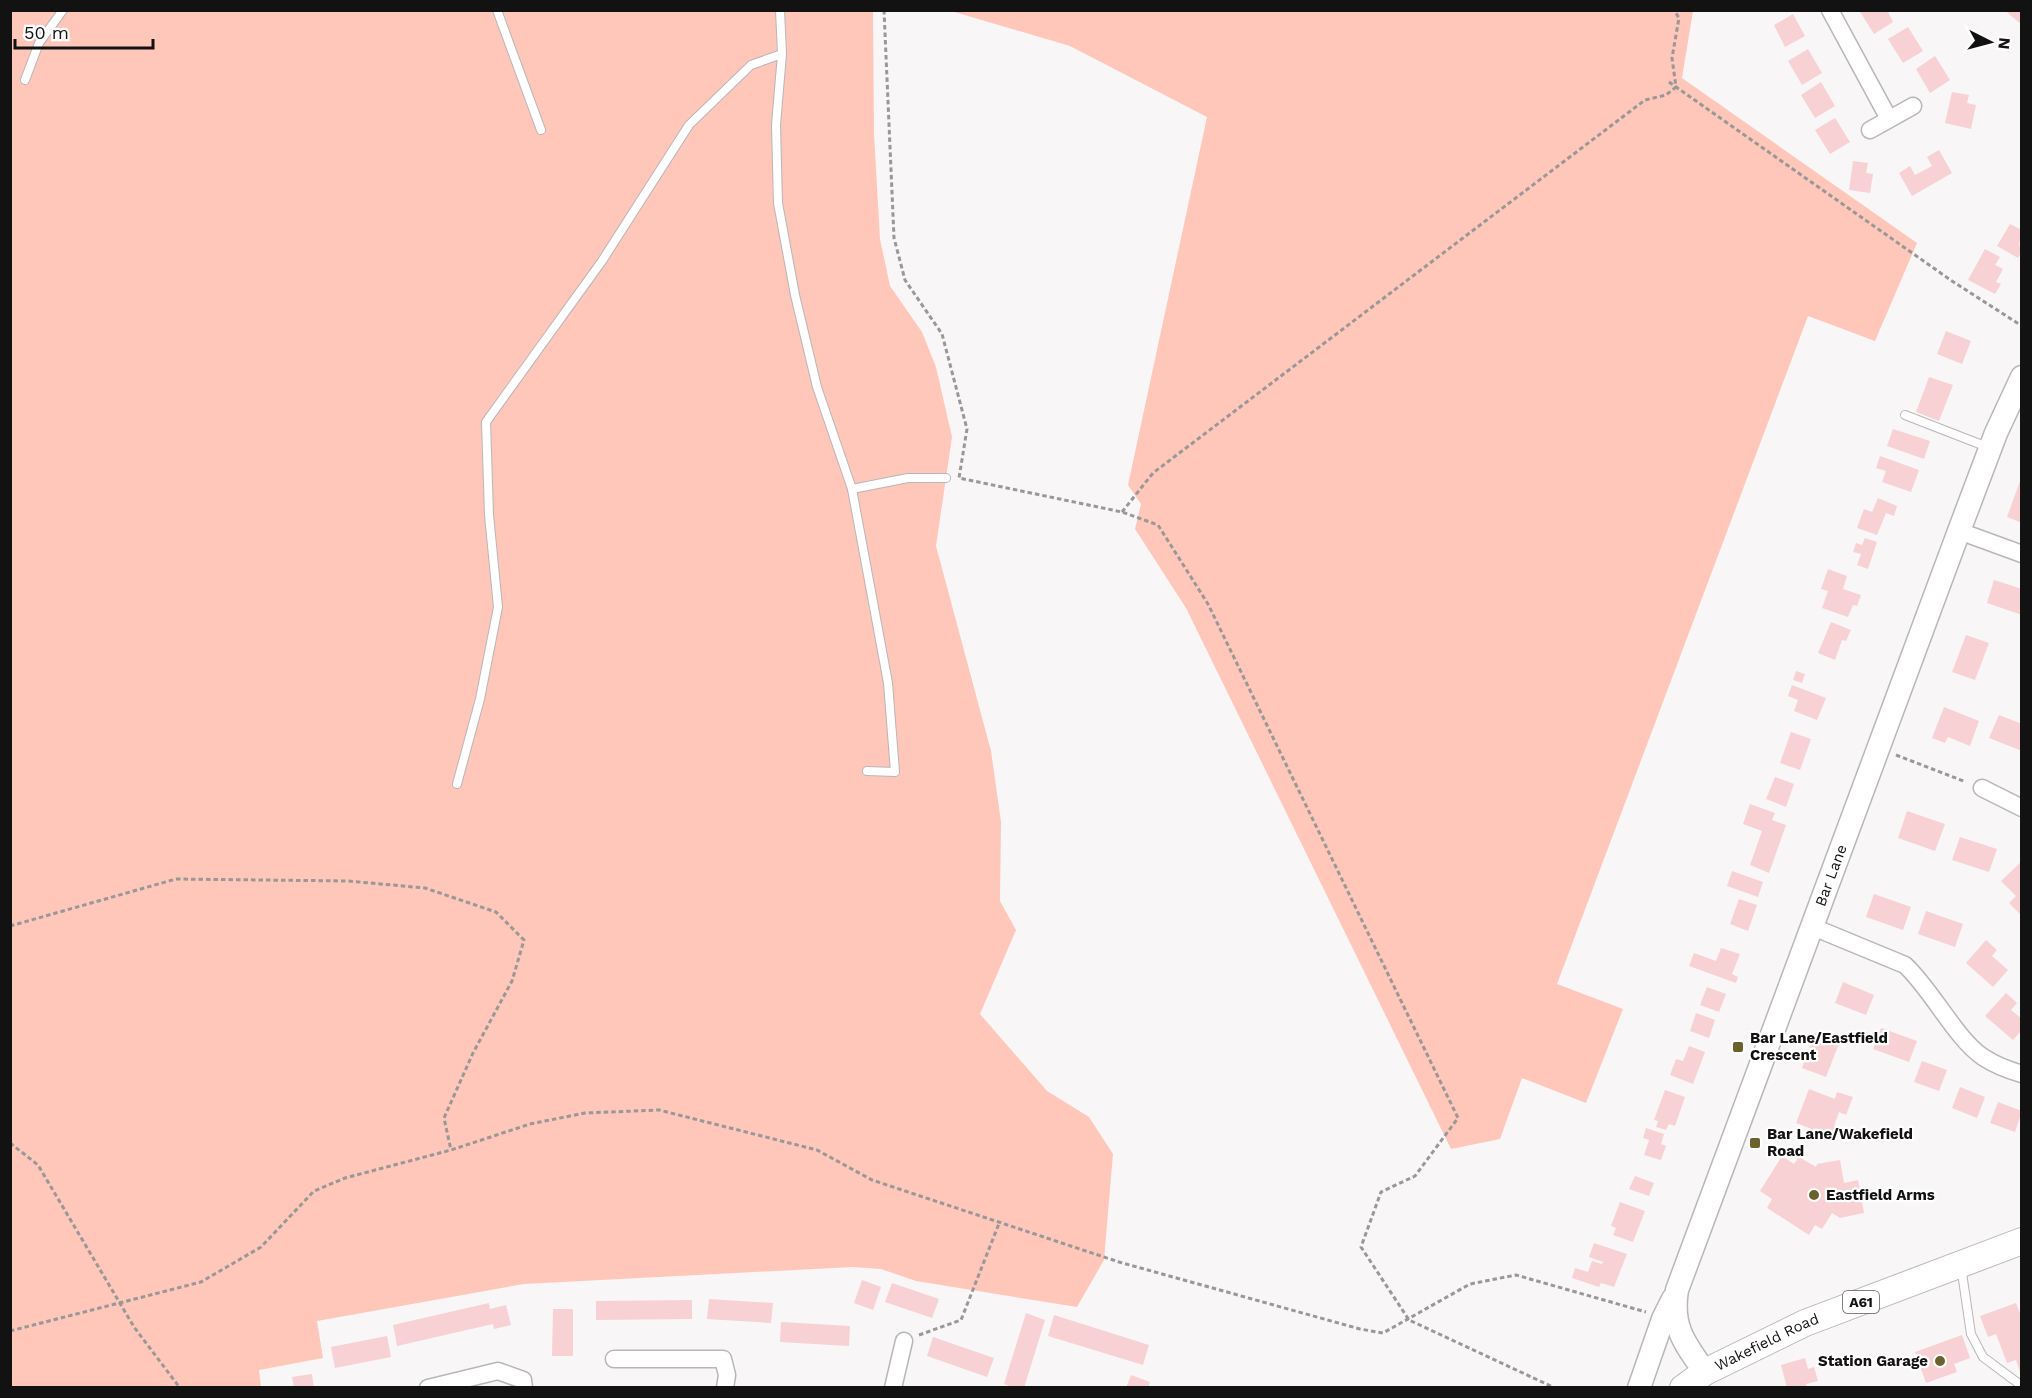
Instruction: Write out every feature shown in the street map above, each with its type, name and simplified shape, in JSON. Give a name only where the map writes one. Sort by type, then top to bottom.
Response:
[{"type":"main road","name":"Bar Lane","points":[[1705,1372],[1689,1351],[1676,1323],[1674,1309],[1677,1290],[1990,448],[2022,377]]},
{"type":"main road","name":"Wakefield Road","points":[[1683,1388],[1705,1372],[1805,1323],[2022,1241]]},
{"type":"main road","points":[[1639,1388],[1663,1319],[1677,1290]]},
{"type":"street","points":[[1830,10],[1889,119]]},
{"type":"street","points":[[1870,130],[1913,106]]},
{"type":"street","points":[[1959,531],[2022,554]]},
{"type":"street","points":[[1982,788],[2022,808]]},
{"type":"street","points":[[1813,927],[1905,965],[1917,976],[1972,1048],[1997,1065],[2022,1074]]},
{"type":"street","points":[[893,1388],[904,1341]]},
{"type":"street","points":[[614,1359],[723,1359],[727,1375],[725,1388]]},
{"type":"street","points":[[428,1388],[498,1371],[523,1380],[524,1388]]},
{"type":"lane","points":[[26,80],[39,43],[63,10]]},
{"type":"lane","points":[[497,10],[541,130]]},
{"type":"lane","points":[[780,10],[782,54],[776,125],[778,203],[795,295],[818,387],[852,489],[888,683],[895,772],[867,771]]},
{"type":"lane","points":[[457,784],[480,699],[498,607],[489,515],[486,422],[602,261],[689,125],[751,65],[782,54]]},
{"type":"lane","points":[[1905,415],[1990,448]]},
{"type":"lane","points":[[852,489],[908,478],[946,478]]},
{"type":"lane","points":[[1960,1263],[1971,1334],[1983,1357],[2022,1386]]},
{"type":"path","points":[[884,10],[894,238],[905,280],[942,334],[967,429],[959,478],[1122,512],[1158,525],[1208,604],[1458,1118],[1415,1176],[1380,1192],[1360,1247],[1409,1320],[1555,1388]]},
{"type":"path","points":[[1122,512],[1153,473],[1645,100],[1666,95],[1676,87],[1677,76],[1672,57],[1678,18],[1674,10]]},
{"type":"path","points":[[1669,82],[1942,274],[2022,326]]},
{"type":"path","points":[[1878,748],[1982,788]]},
{"type":"path","points":[[10,926],[176,879],[348,880],[414,887],[496,912],[524,940],[512,981],[473,1053],[444,1118],[451,1150]]},
{"type":"path","points":[[10,1331],[201,1282],[261,1246],[314,1191],[345,1178],[451,1150],[530,1124],[585,1113],[659,1110],[817,1150],[872,1180],[1119,1262],[1360,1329],[1383,1333],[1470,1284],[1516,1275],[1663,1319]]},
{"type":"path","points":[[10,1143],[38,1166],[134,1327],[180,1388]]},
{"type":"path","points":[[904,1341],[961,1320],[1000,1221]]},
{"type":"shaded area","points":[[10,11],[873,11],[874,134],[880,239],[890,286],[922,332],[936,367],[952,437],[936,546],[991,751],[1001,822],[1000,901],[1016,930],[980,1014],[1047,1091],[1089,1117],[1113,1154],[1104,1260],[1077,1307],[916,1281],[881,1269],[852,1267],[524,1284],[317,1321],[323,1358],[259,1370],[261,1387],[11,1387]]},
{"type":"shaded area","points":[[951,11],[1693,11],[1682,78],[1917,243],[1875,341],[1808,316],[1557,984],[1623,1009],[1586,1103],[1522,1078],[1500,1139],[1451,1149],[1186,608],[1135,529],[1141,504],[1128,485],[1207,117],[1070,46]]},
{"type":"building","points":[[1859,10],[1887,10],[1893,22],[1874,34]]},
{"type":"building","points":[[2005,10],[2022,10],[2022,25],[2010,15]]},
{"type":"building","points":[[1793,14],[1805,36],[1785,47],[1774,25]]},
{"type":"building","points":[[1908,27],[1923,51],[1903,63],[1888,39]]},
{"type":"building","points":[[1808,49],[1822,73],[1802,85],[1788,61]]},
{"type":"building","points":[[1935,56],[1950,80],[1930,93],[1916,69]]},
{"type":"building","points":[[1821,82],[1835,106],[1815,118],[1801,95]]},
{"type":"building","points":[[1952,92],[1969,95],[1967,103],[1976,105],[1971,129],[1945,123]]},
{"type":"building","points":[[1835,118],[1850,142],[1830,154],[1815,130]]},
{"type":"building","points":[[1939,150],[1952,173],[1912,196],[1899,173],[1910,166],[1915,175],[1932,166],[1927,157]]},
{"type":"building","points":[[1853,161],[1868,163],[1866,173],[1873,174],[1870,193],[1849,190]]},
{"type":"building","points":[[2010,224],[2022,230],[2019,245],[2022,251],[2018,258],[1997,246]]},
{"type":"building","points":[[1985,249],[2000,257],[1995,265],[2003,269],[1996,282],[2001,284],[1995,294],[1968,280]]},
{"type":"building","points":[[1946,331],[1971,341],[1962,364],[1937,354]]},
{"type":"building","points":[[1929,377],[1953,385],[1939,421],[1916,412]]},
{"type":"building","points":[[1893,429],[1930,441],[1924,459],[1887,446]]},
{"type":"building","points":[[1880,456],[1919,470],[1911,492],[1882,482],[1886,471],[1876,468]]},
{"type":"building","points":[[2020,481],[2022,482],[2022,523],[2007,517]]},
{"type":"building","points":[[1878,498],[1897,506],[1894,516],[1886,513],[1877,535],[1857,528],[1864,509],[1872,512]]},
{"type":"building","points":[[1865,538],[1877,542],[1868,569],[1857,565],[1861,554],[1853,552],[1856,543],[1862,545]]},
{"type":"building","points":[[1828,569],[1847,576],[1843,589],[1861,595],[1857,606],[1853,605],[1848,617],[1822,608],[1828,591],[1821,589]]},
{"type":"building","points":[[1994,580],[2022,589],[2022,615],[1987,603]]},
{"type":"building","points":[[1831,622],[1851,630],[1846,641],[1842,640],[1835,660],[1818,653]]},
{"type":"building","points":[[1966,635],[1989,643],[1975,680],[1952,672]]},
{"type":"building","points":[[1796,671],[1805,674],[1802,683],[1793,680]]},
{"type":"building","points":[[1792,685],[1826,698],[1817,720],[1794,711],[1798,700],[1788,696]]},
{"type":"building","points":[[1944,707],[1979,721],[1970,746],[1948,737],[1945,743],[1932,738]]},
{"type":"building","points":[[1999,715],[2022,724],[2022,751],[1989,738]]},
{"type":"building","points":[[1791,732],[1811,739],[1800,770],[1780,763]]},
{"type":"building","points":[[1775,777],[1794,784],[1786,807],[1766,799]]},
{"type":"building","points":[[1750,804],[1775,813],[1772,820],[1786,825],[1769,873],[1750,865],[1762,831],[1743,824]]},
{"type":"building","points":[[1907,811],[1945,824],[1935,851],[1898,838]]},
{"type":"building","points":[[1960,837],[1997,849],[1989,872],[1952,860]]},
{"type":"building","points":[[2022,861],[2022,913],[2020,914],[2009,903],[2016,896],[2001,881]]},
{"type":"building","points":[[1732,871],[1763,882],[1758,897],[1727,886]]},
{"type":"building","points":[[1874,894],[1911,907],[1903,930],[1866,917]]},
{"type":"building","points":[[1739,899],[1757,905],[1748,931],[1730,924]]},
{"type":"building","points":[[1926,911],[1963,924],[1955,947],[1918,934]]},
{"type":"building","points":[[1986,940],[1997,950],[1992,956],[2008,970],[1993,987],[1966,963]]},
{"type":"building","points":[[1721,948],[1740,954],[1732,974],[1738,977],[1736,983],[1689,966],[1694,953],[1716,961]]},
{"type":"building","points":[[1843,982],[1874,995],[1866,1015],[1835,1003]]},
{"type":"building","points":[[1707,987],[1726,994],[1719,1012],[1700,1005]]},
{"type":"building","points":[[2006,993],[2017,1003],[2011,1010],[2022,1019],[2022,1030],[2013,1040],[1985,1016]]},
{"type":"building","points":[[1696,1013],[1715,1020],[1709,1038],[1690,1031]]},
{"type":"building","points":[[1881,1028],[1917,1041],[1909,1062],[1873,1049]]},
{"type":"building","points":[[1816,1032],[1840,1041],[1826,1077],[1802,1068]]},
{"type":"building","points":[[1689,1046],[1705,1052],[1693,1084],[1670,1075],[1676,1059],[1683,1061]]},
{"type":"building","points":[[1922,1061],[1947,1070],[1939,1091],[1914,1082]]},
{"type":"building","points":[[1960,1087],[1985,1097],[1977,1118],[1952,1108]]},
{"type":"building","points":[[1809,1089],[1835,1099],[1837,1092],[1853,1097],[1846,1115],[1839,1112],[1834,1126],[1840,1128],[1836,1138],[1796,1123]]},
{"type":"building","points":[[1665,1090],[1685,1097],[1675,1126],[1669,1124],[1666,1130],[1656,1127],[1658,1121],[1654,1120]]},
{"type":"building","points":[[1998,1102],[2022,1111],[2015,1132],[1990,1123]]},
{"type":"building","points":[[1646,1128],[1664,1134],[1661,1144],[1666,1146],[1661,1160],[1644,1155],[1649,1140],[1643,1138]]},
{"type":"building","name":"Eastfield Arms","points":[[1782,1156],[1794,1164],[1799,1157],[1816,1167],[1817,1164],[1840,1160],[1844,1183],[1858,1180],[1864,1213],[1840,1218],[1832,1213],[1822,1229],[1815,1225],[1809,1235],[1767,1208],[1772,1199],[1760,1191]]},
{"type":"building","points":[[1635,1176],[1654,1183],[1649,1196],[1629,1189]]},
{"type":"building","points":[[1620,1202],[1645,1211],[1633,1242],[1613,1235],[1616,1228],[1611,1226]]},
{"type":"building","points":[[1594,1243],[1627,1254],[1614,1287],[1601,1283],[1599,1287],[1572,1278],[1575,1268],[1588,1272],[1592,1261],[1602,1264],[1603,1262],[1589,1257]]},
{"type":"building","points":[[862,1280],[881,1287],[873,1310],[854,1303]]},
{"type":"building","points":[[892,1283],[939,1299],[932,1318],[885,1302]]},
{"type":"building","points":[[709,1299],[773,1303],[771,1323],[707,1319]]},
{"type":"building","points":[[692,1300],[692,1319],[596,1320],[596,1301]]},
{"type":"building","points":[[489,1303],[490,1309],[506,1305],[511,1325],[494,1329],[493,1324],[397,1346],[393,1325]]},
{"type":"building","points":[[2016,1303],[2022,1318],[2021,1375],[2016,1360],[2007,1363],[1996,1334],[1988,1337],[1980,1316]]},
{"type":"building","points":[[553,1309],[573,1309],[573,1356],[552,1356]]},
{"type":"building","points":[[1026,1313],[1045,1320],[1024,1388],[1015,1388],[1004,1384]]},
{"type":"building","points":[[1054,1315],[1149,1345],[1143,1365],[1048,1336]]},
{"type":"building","points":[[781,1322],[850,1326],[849,1346],[780,1342]]},
{"type":"building","name":"Station Garage","points":[[1962,1335],[1970,1358],[1954,1364],[1957,1372],[1926,1383],[1915,1352]]},
{"type":"building","points":[[387,1336],[391,1357],[335,1368],[331,1347]]},
{"type":"building","points":[[933,1337],[994,1358],[987,1377],[927,1356]]},
{"type":"building","points":[[1805,1358],[1808,1369],[1814,1367],[1818,1381],[1806,1384],[1807,1388],[1787,1388],[1781,1365]]},
{"type":"building","points":[[312,1374],[314,1388],[294,1388],[292,1377]]},
{"type":"building","points":[[1131,1375],[1150,1382],[1148,1388],[1126,1388]]},
{"type":"place","name":"Bar Lane/Eastfield Crescent","points":[[1738,1047]]},
{"type":"place","name":"Bar Lane/Wakefield Road","points":[[1755,1143]]},
{"type":"place","name":"Eastfield Arms","points":[[1814,1195]]},
{"type":"place","name":"Station Garage","points":[[1940,1361]]}]
